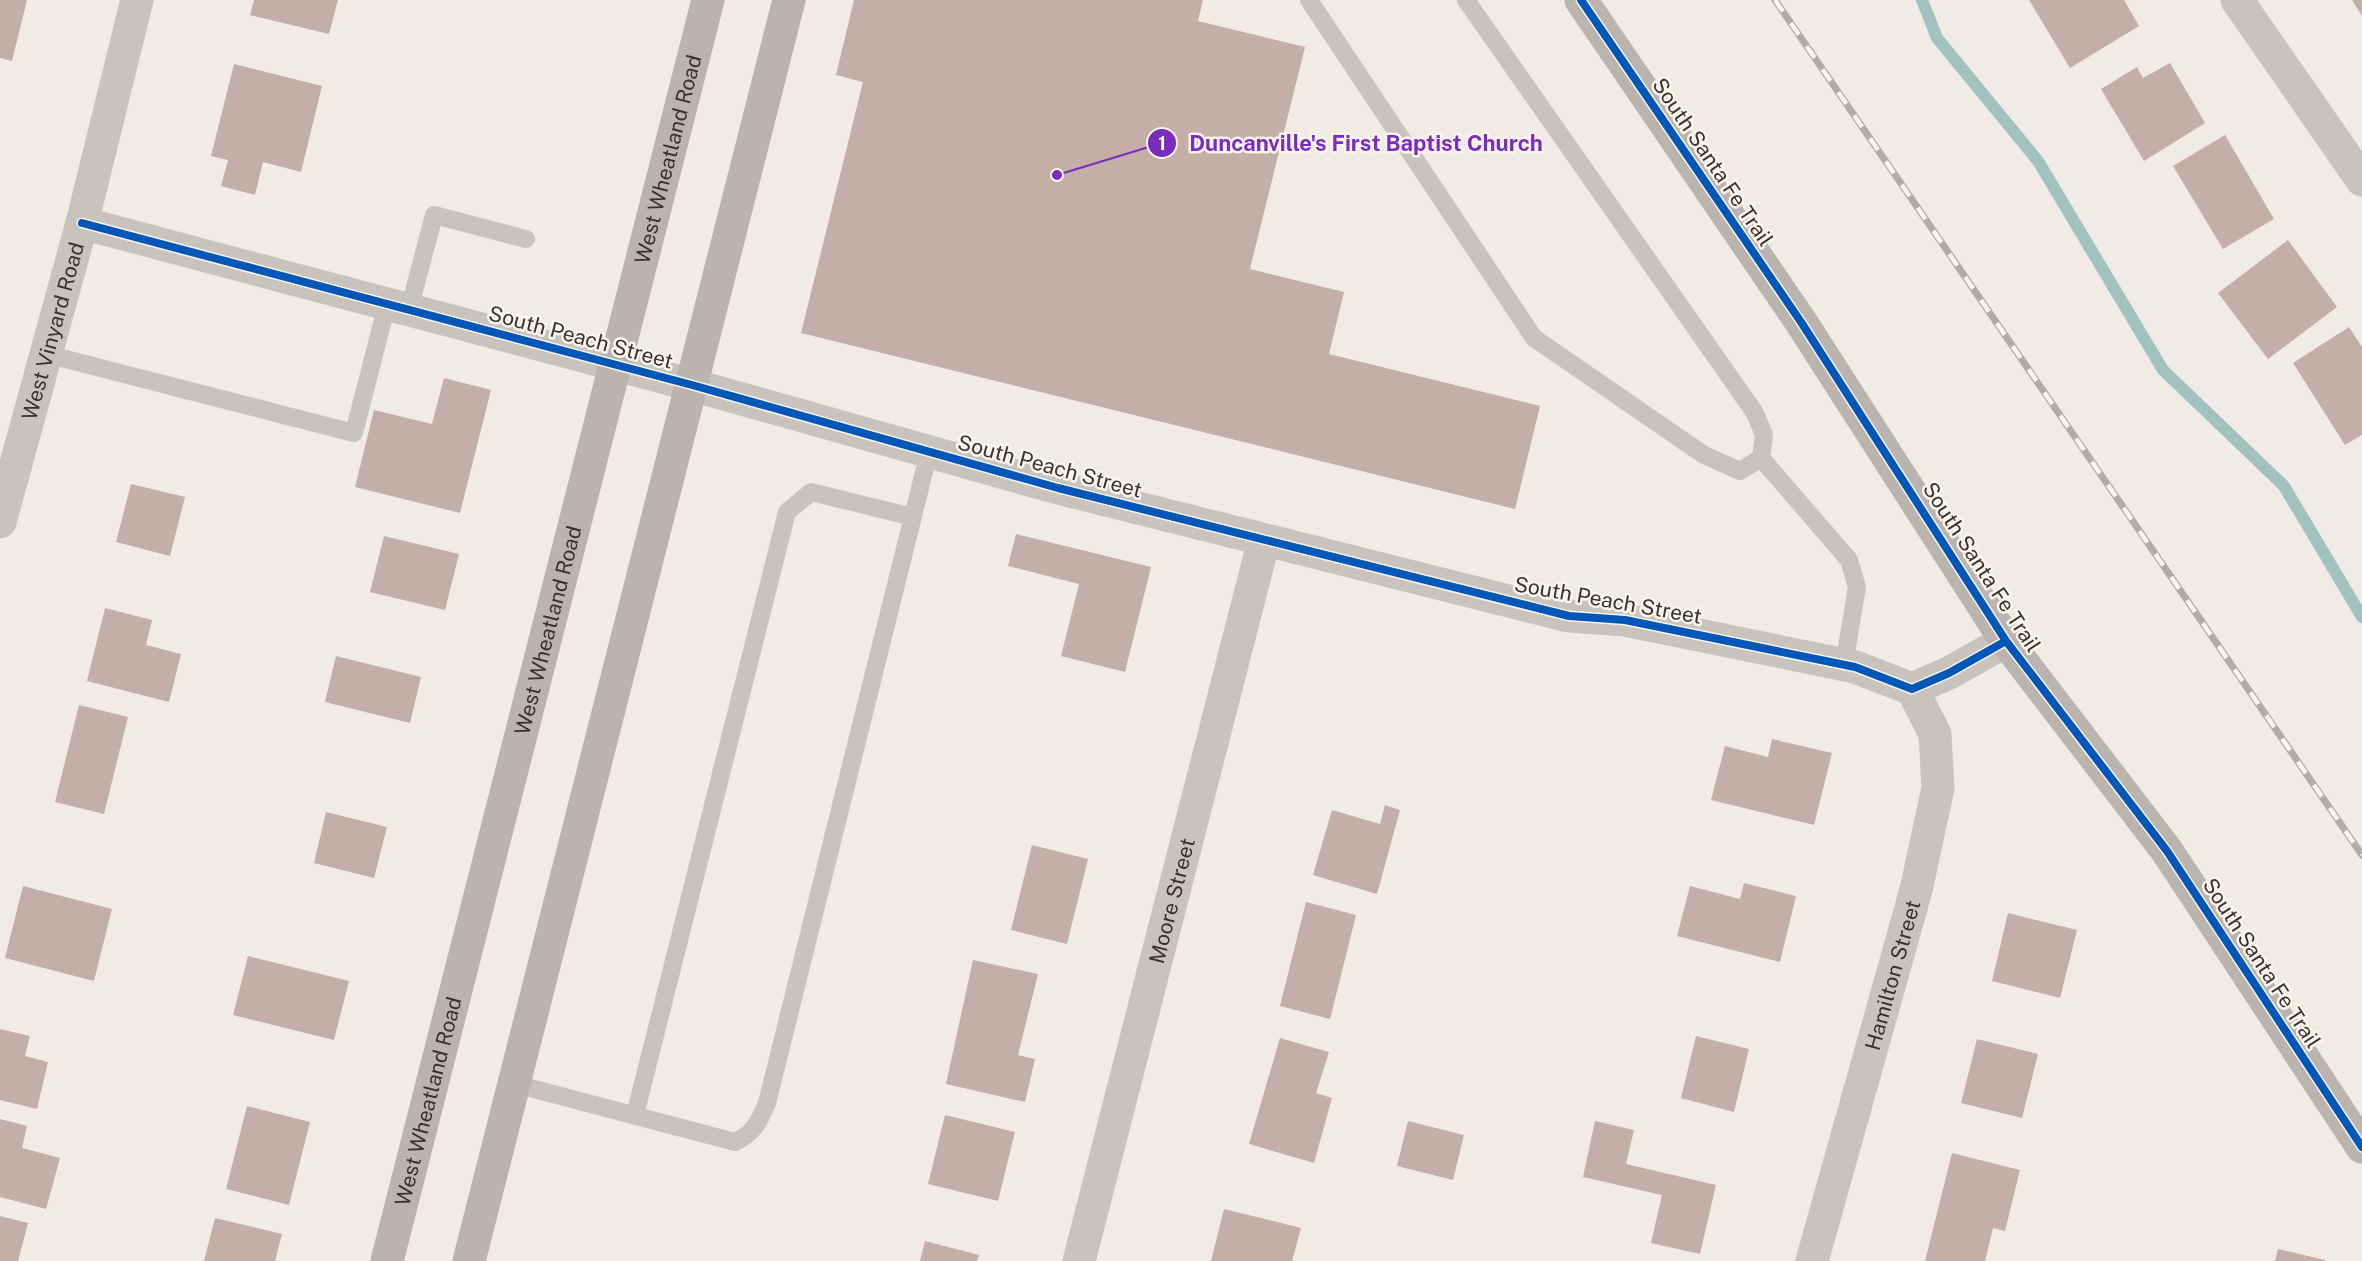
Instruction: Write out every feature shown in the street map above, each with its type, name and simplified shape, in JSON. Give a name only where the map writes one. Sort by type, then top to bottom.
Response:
[{"type":"main road","name":"West Wheatland Road","points":[[387,1261],[708,0]]},
{"type":"main road","points":[[470,1261],[789,0]]},
{"type":"main road","name":"South Santa Fe Trail","points":[[1581,0],[1801,322],[2006,640],[2166,851],[2362,1147]]},
{"type":"street","name":"West Vinyard Road","points":[[0,522],[6,478],[46,354],[82,223],[137,0]]},
{"type":"street","points":[[2237,0],[2357,162]]},
{"type":"street","name":"South Peach Street","points":[[82,223],[692,385],[1058,488],[1569,616],[1625,620],[1844,665],[1912,688]]},
{"type":"street","name":"Moore Street","points":[[1079,1261],[1264,540]]},
{"type":"street","points":[[1912,688],[1949,673],[2006,640]]},
{"type":"street","name":"Hamilton Street","points":[[1812,1261],[1916,890],[1938,788],[1935,734],[1912,688]]},
{"type":"lane","points":[[1309,0],[1534,338],[1704,455],[1740,471],[1761,458]]},
{"type":"lane","points":[[1466,0],[1755,413],[1764,435],[1761,458],[1849,560],[1857,587],[1844,665]]},
{"type":"lane","points":[[46,354],[354,433],[398,307],[434,215],[526,239]]},
{"type":"lane","points":[[514,1084],[735,1142],[750,1135],[759,1122],[767,1103],[929,452]]},
{"type":"lane","points":[[635,1115],[787,512],[811,492],[913,517]]},
{"type":"building","points":[[0,0],[27,0],[12,61],[0,58]]},
{"type":"building","points":[[254,0],[338,0],[329,34],[250,15]]},
{"type":"building","points":[[854,0],[1203,0],[1198,21],[1305,47],[1250,269],[1344,292],[1329,354],[1540,406],[1515,509],[801,333],[863,82],[836,75]]},
{"type":"building","points":[[2029,0],[2124,0],[2139,26],[2070,68]]},
{"type":"building","points":[[2352,0],[2362,0],[2362,16]]},
{"type":"building","points":[[2170,63],[2205,123],[2144,161],[2101,89],[2137,67],[2143,78]]},
{"type":"building","points":[[234,64],[322,86],[301,172],[263,162],[255,195],[221,186],[228,160],[211,156]]},
{"type":"building","points":[[2225,135],[2274,219],[2223,249],[2173,166]]},
{"type":"building","points":[[2288,240],[2337,307],[2268,359],[2218,293]]},
{"type":"building","points":[[2349,327],[2362,347],[2362,435],[2345,445],[2293,363]]},
{"type":"building","points":[[444,378],[491,390],[460,513],[355,487],[374,410],[432,424]]},
{"type":"building","points":[[131,484],[185,497],[170,556],[116,542]]},
{"type":"building","points":[[1016,534],[1151,567],[1125,672],[1061,656],[1079,584],[1008,566]]},
{"type":"building","points":[[384,536],[459,554],[445,610],[370,592]]},
{"type":"building","points":[[105,608],[152,620],[146,645],[181,654],[169,702],[87,681]]},
{"type":"building","points":[[336,656],[421,677],[410,723],[325,702]]},
{"type":"building","points":[[79,705],[128,717],[104,814],[55,802]]},
{"type":"building","points":[[1772,739],[1832,753],[1814,825],[1711,800],[1725,746],[1768,757]]},
{"type":"building","points":[[1385,805],[1400,810],[1377,894],[1313,875],[1332,810],[1380,824]]},
{"type":"building","points":[[326,812],[387,827],[374,878],[314,863]]},
{"type":"building","points":[[1032,845],[1088,859],[1067,944],[1011,930]]},
{"type":"building","points":[[1744,883],[1796,896],[1780,962],[1677,936],[1690,886],[1740,899]]},
{"type":"building","points":[[23,886],[112,909],[94,981],[5,958]]},
{"type":"building","points":[[1306,902],[1356,915],[1330,1019],[1280,1006]]},
{"type":"building","points":[[2008,913],[2077,930],[2060,998],[1992,981]]},
{"type":"building","points":[[248,956],[349,981],[334,1040],[233,1015]]},
{"type":"building","points":[[973,960],[1038,974],[1018,1055],[1035,1059],[1025,1102],[946,1084]]},
{"type":"building","points":[[0,1029],[30,1036],[25,1056],[48,1062],[37,1109],[0,1100]]},
{"type":"building","points":[[1696,1036],[1749,1049],[1734,1112],[1681,1098]]},
{"type":"building","points":[[1280,1038],[1329,1052],[1316,1093],[1332,1098],[1314,1163],[1249,1144]]},
{"type":"building","points":[[1977,1039],[2038,1054],[2022,1118],[1961,1103]]},
{"type":"building","points":[[247,1106],[310,1122],[289,1205],[226,1189]]},
{"type":"building","points":[[945,1115],[1015,1132],[998,1201],[928,1184]]},
{"type":"building","points":[[0,1119],[27,1126],[22,1148],[60,1158],[46,1209],[0,1197]]},
{"type":"building","points":[[1408,1121],[1464,1135],[1453,1180],[1397,1166]]},
{"type":"building","points":[[1595,1121],[1634,1130],[1626,1164],[1716,1185],[1700,1254],[1651,1243],[1662,1195],[1583,1177]]},
{"type":"building","points":[[1952,1153],[2020,1170],[2005,1231],[1993,1228],[1985,1261],[1925,1261]]},
{"type":"building","points":[[1224,1209],[1301,1228],[1292,1261],[1211,1261]]},
{"type":"building","points":[[0,1216],[28,1223],[18,1261],[0,1261]]},
{"type":"building","points":[[215,1218],[282,1234],[275,1261],[204,1261]]},
{"type":"building","points":[[925,1241],[979,1255],[977,1261],[920,1261]]},
{"type":"building","points":[[2278,1249],[2325,1260],[2275,1261]]},
{"type":"waterway","points":[[1922,0],[1937,38],[2038,161],[2163,370],[2284,486],[2362,617]]},
{"type":"railway","points":[[1775,0],[2362,855]]},
{"type":"cycle path","points":[[1581,0],[1801,322],[2006,641],[2167,851],[2362,1147]]},
{"type":"cycle path","points":[[82,223],[692,385],[1058,488],[1569,616],[1625,620],[1855,667],[1912,689],[1949,673],[2006,641]]},
{"type":"place","name":"Duncanville's First Baptist Church","points":[[1057,175]]}]
